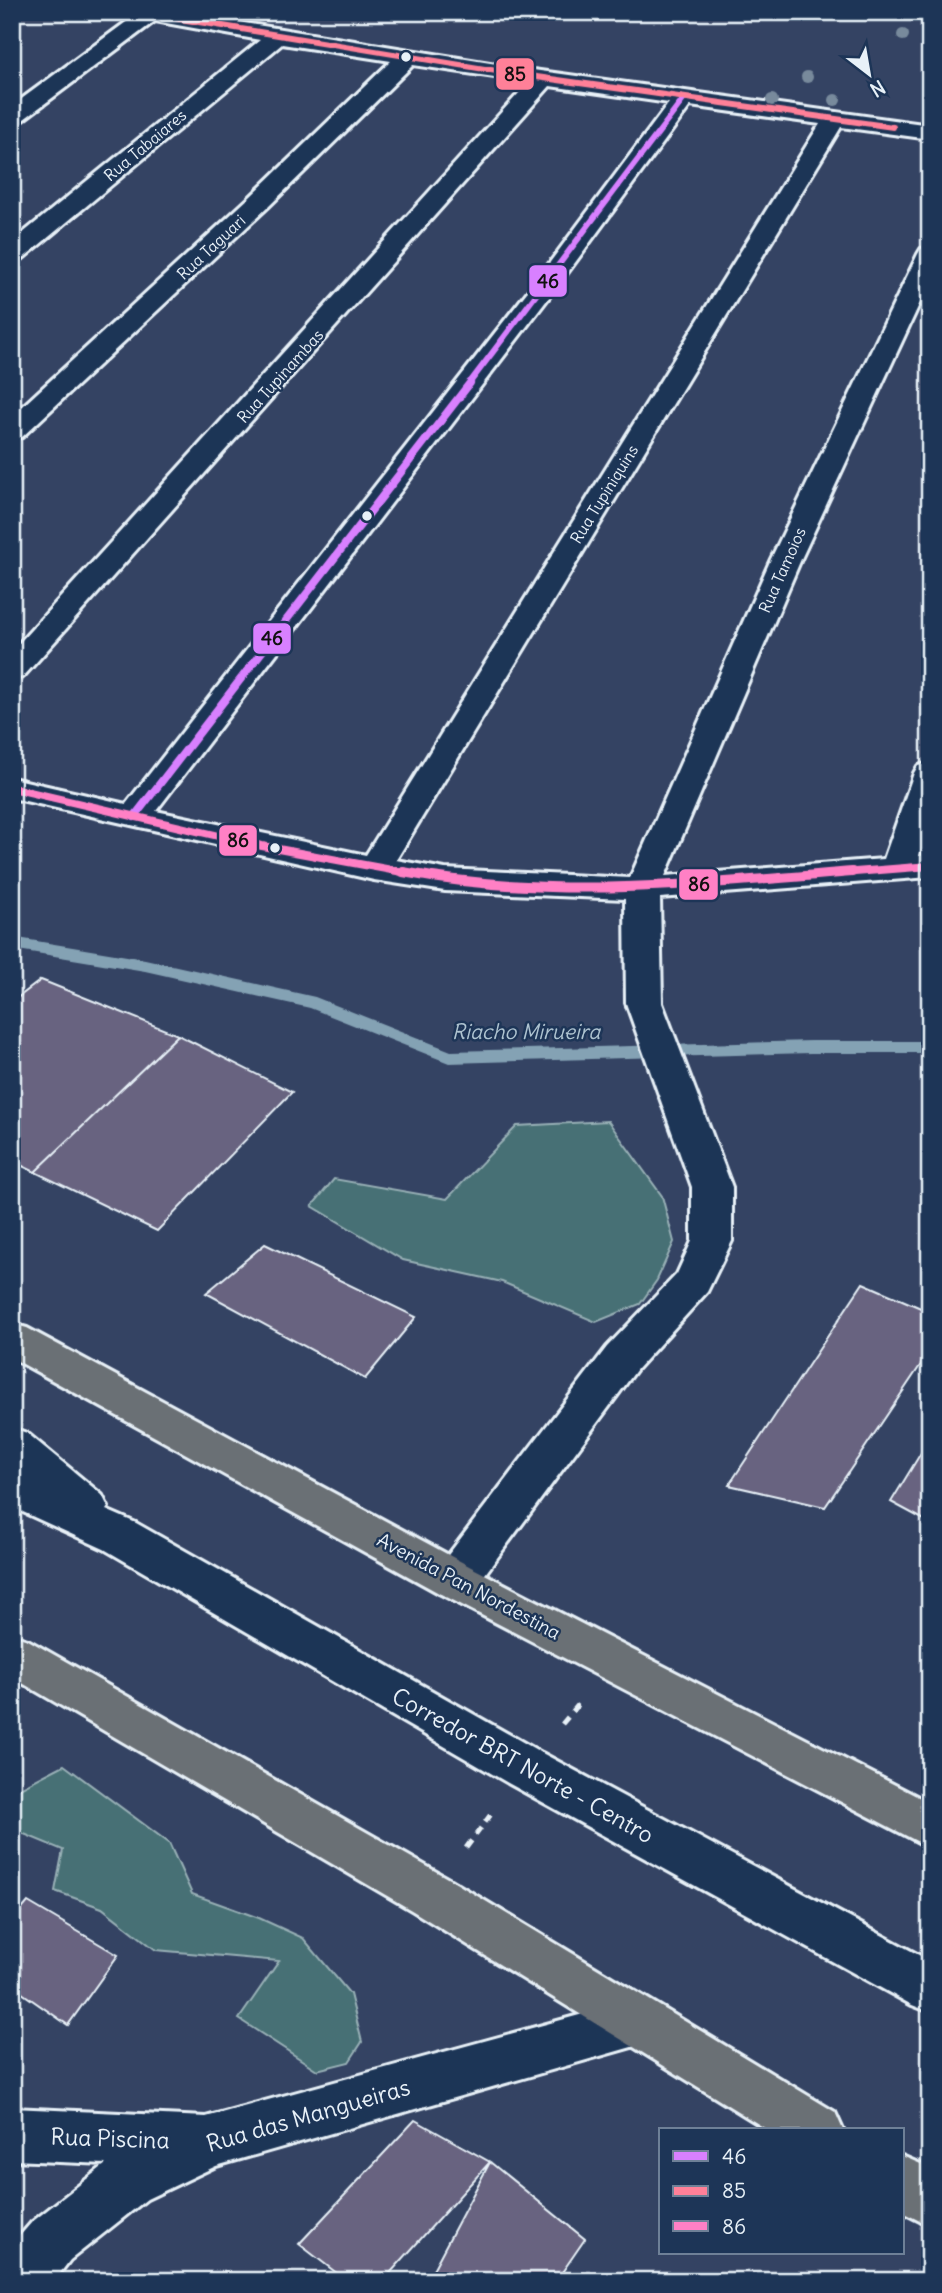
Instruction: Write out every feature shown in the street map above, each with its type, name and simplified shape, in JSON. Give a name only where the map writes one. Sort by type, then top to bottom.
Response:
[{"type":"highway","name":"Avenida Pan Nordestina","points":[[12,1339],[455,1580],[930,1827]]},
{"type":"highway","points":[[12,1654],[431,1895],[813,2128]]},
{"type":"highway","points":[[904,2183],[930,2199]]},
{"type":"street","points":[[12,117],[144,13],[406,59],[683,100],[930,132]]},
{"type":"street","name":"Rua Tabaiares","points":[[12,255],[279,35]]},
{"type":"street","name":"Rua Taguari","points":[[12,431],[259,202],[406,59]]},
{"type":"street","name":"Rua Tupinambas","points":[[12,670],[544,79]]},
{"type":"street","points":[[134,817],[554,274],[683,100]]},
{"type":"street","name":"Rua Tupiniquins","points":[[374,869],[834,119]]},
{"type":"street","name":"Rua Tamoios","points":[[642,889],[786,559],[930,254]]},
{"type":"street","points":[[12,788],[374,869],[445,880],[642,889],[914,867],[930,773]]},
{"type":"street","points":[[455,1580],[622,1358],[693,1282],[712,1241],[712,1187],[644,1003],[642,889]]},
{"type":"street","points":[[12,1445],[120,1535]]},
{"type":"street","points":[[12,1489],[120,1535]]},
{"type":"street","name":"Corredor BRT Norte - Centro","points":[[120,1535],[524,1768],[930,1987]]},
{"type":"street","name":"Rua das Mangueiras","points":[[18,2281],[51,2241],[128,2180],[208,2142],[638,2023]]},
{"type":"street","name":"Rua Piscina","points":[[12,2134],[208,2142]]},
{"type":"green space","points":[[608,1121],[662,1196],[674,1242],[657,1280],[640,1304],[596,1322],[502,1282],[403,1260],[312,1206],[334,1179],[447,1199],[517,1126]]},
{"type":"green space","points":[[64,1765],[169,1843],[192,1894],[259,1918],[303,1938],[350,1994],[362,2042],[349,2062],[317,2070],[239,2019],[279,1961],[156,1950],[102,1908],[55,1891],[63,1850],[12,1829],[12,1792]]},
{"type":"building","points":[[41,980],[178,1035],[35,1172],[12,1161],[12,1002]]},
{"type":"building","points":[[178,1035],[292,1092],[157,1231],[35,1172]]},
{"type":"building","points":[[265,1244],[416,1317],[365,1379],[206,1293]]},
{"type":"building","points":[[863,1283],[930,1312],[930,1351],[825,1507],[729,1485]]},
{"type":"building","points":[[930,1438],[930,1523],[891,1502]]},
{"type":"building","points":[[28,1902],[118,1955],[68,2025],[12,1986],[12,1921]]},
{"type":"building","points":[[415,2120],[490,2162],[383,2281],[347,2281],[299,2244]]},
{"type":"building","points":[[490,2162],[585,2239],[556,2281],[427,2281]]},
{"type":"waterway","name":"Riacho Mirueira","points":[[12,943],[145,965],[315,1003],[449,1057],[811,1047],[930,1047]]},
{"type":"transit line","name":"85","points":[[138,12],[515,74],[893,127]]},
{"type":"transit line","name":"46","points":[[134,817],[554,274],[683,100]]},
{"type":"transit line","name":"86","points":[[12,788],[262,846],[445,880],[642,889],[930,866]]}]
